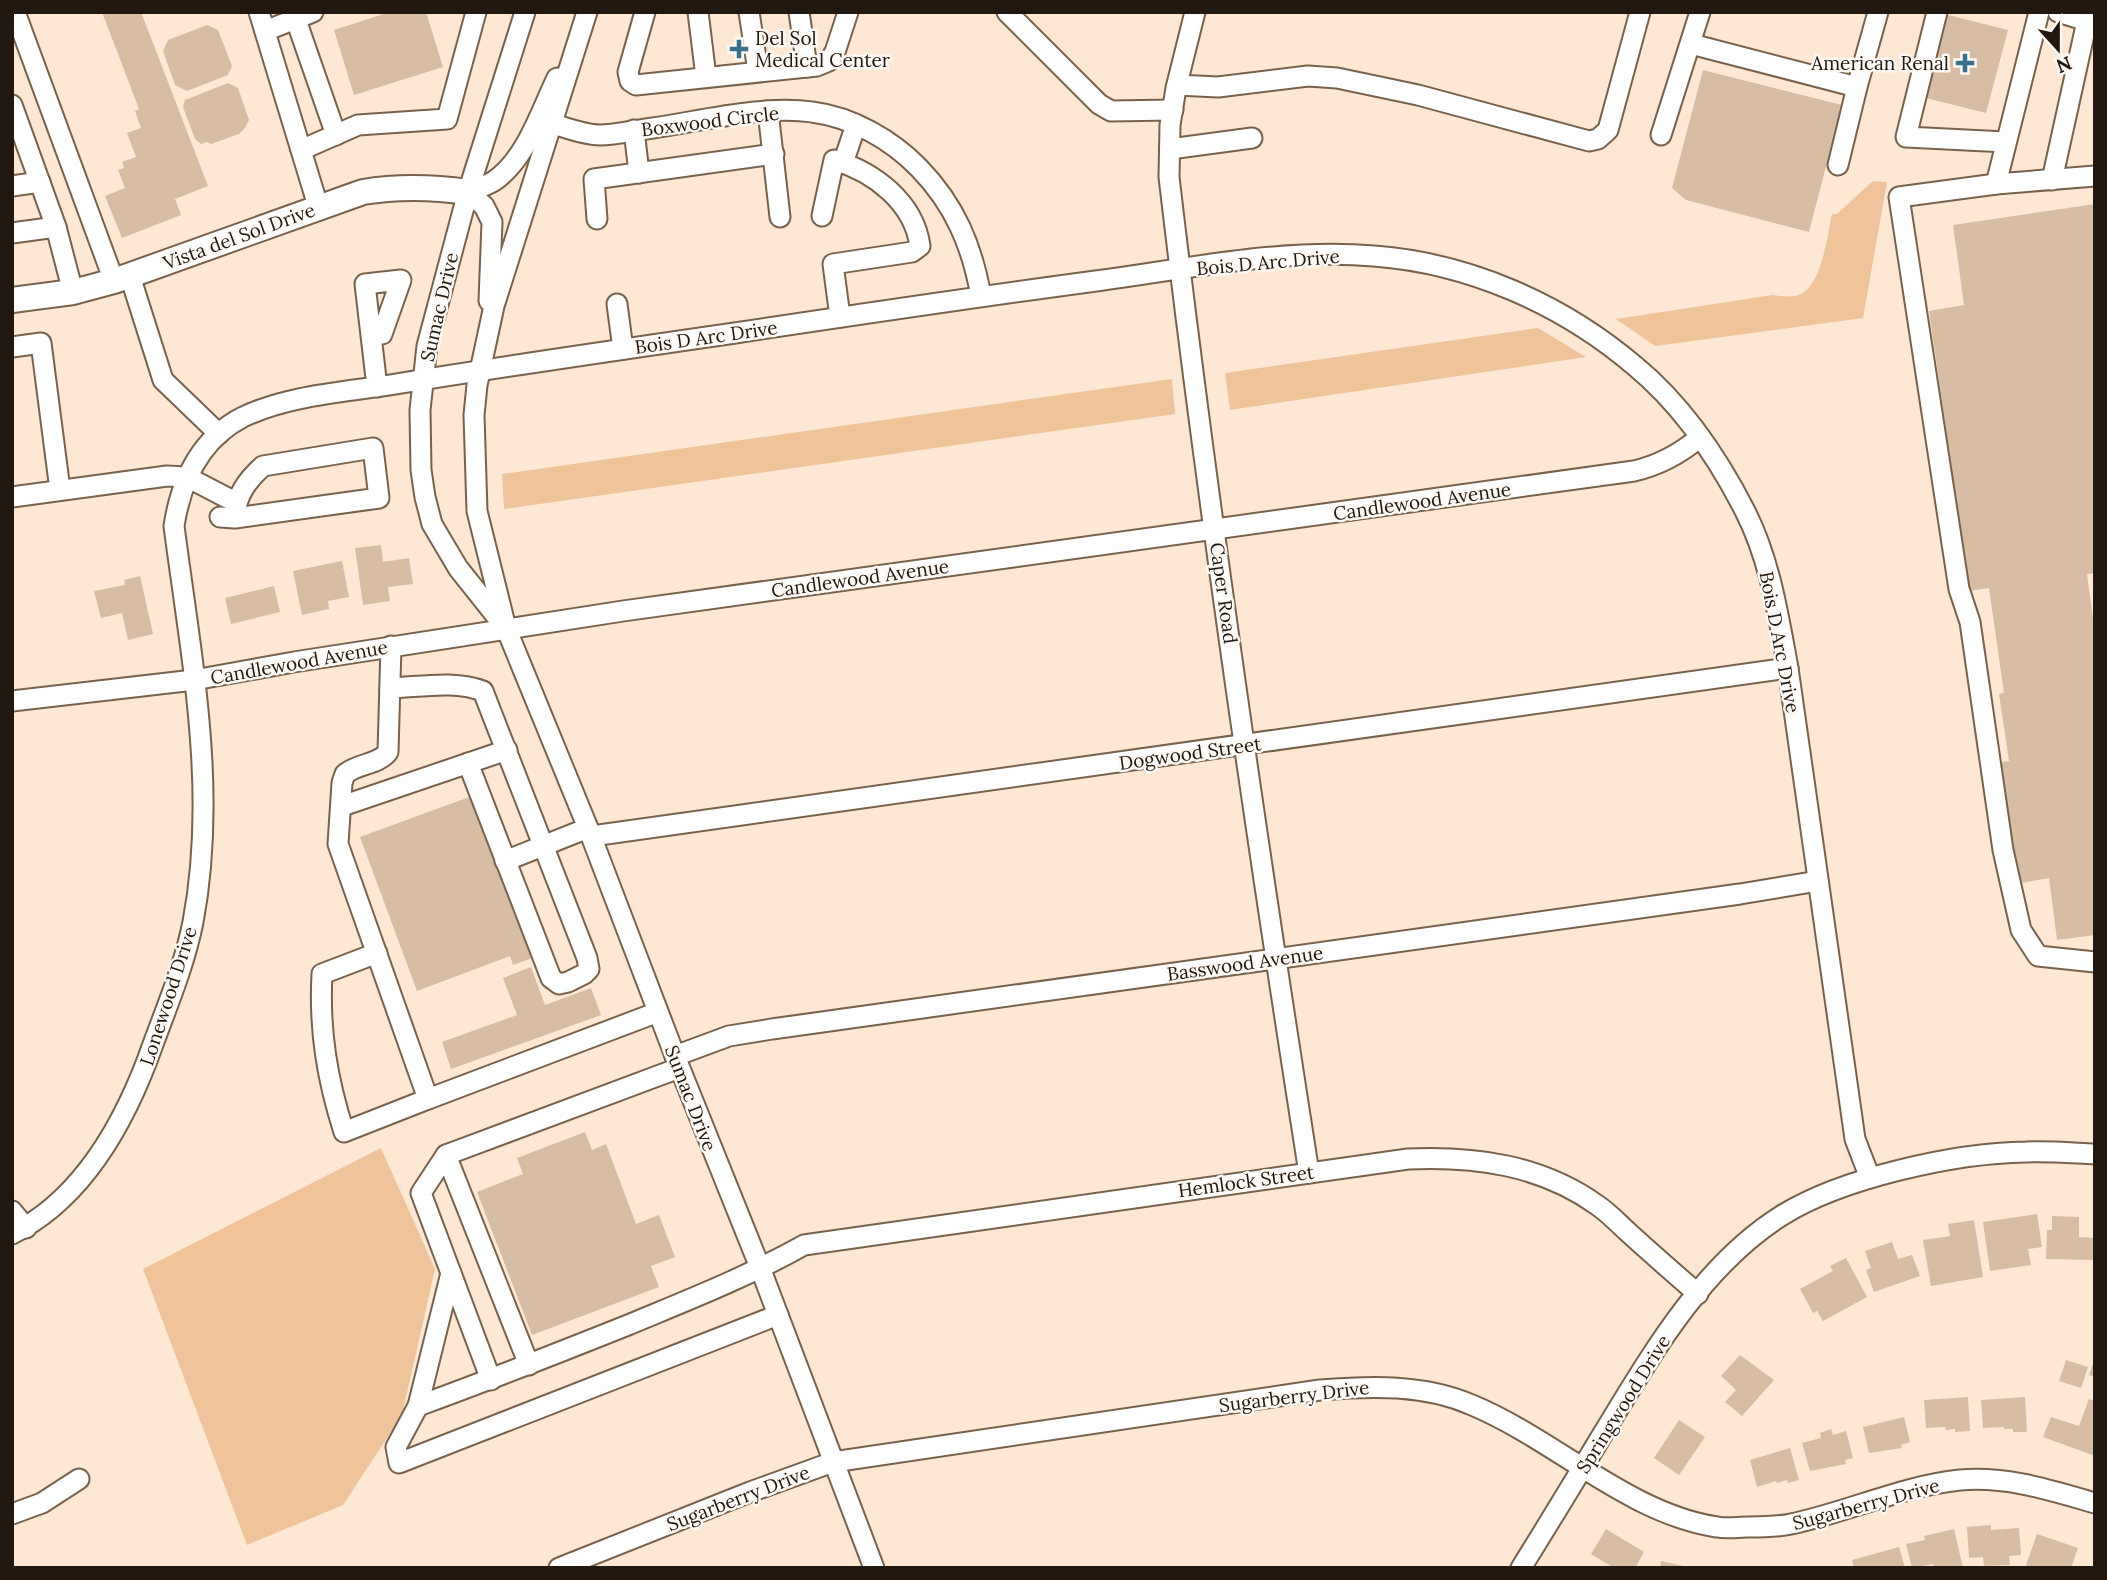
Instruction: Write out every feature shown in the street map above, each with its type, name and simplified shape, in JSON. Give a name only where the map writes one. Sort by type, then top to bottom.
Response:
[{"type":"main road","name":"Vista del Sol Drive","points":[[12,300],[73,292],[122,279],[342,198],[390,187],[468,192]]},
{"type":"street","points":[[15,12],[163,380],[219,434]]},
{"type":"street","points":[[301,150],[358,125],[447,119],[476,12]]},
{"type":"street","name":"Sumac Drive","points":[[506,628],[458,568],[432,524],[421,470],[420,410],[427,346],[468,192],[525,12]]},
{"type":"street","points":[[645,12],[628,72],[630,81],[636,85],[807,67],[829,61],[835,52],[848,12]]},
{"type":"street","points":[[698,12],[706,77]]},
{"type":"street","points":[[749,12],[758,71]]},
{"type":"street","points":[[799,12],[807,67]]},
{"type":"street","points":[[1007,12],[1099,104],[1111,111],[1173,110]]},
{"type":"street","name":"Caper Road","points":[[1195,12],[1173,110],[1169,177],[1245,745],[1308,1173]]},
{"type":"street","points":[[1177,85],[1218,87],[1308,76],[1337,78],[1418,95],[1589,141],[1598,139],[1608,130],[1640,12]]},
{"type":"street","points":[[1661,135],[1700,12]]},
{"type":"street","points":[[1838,164],[1878,12]]},
{"type":"street","points":[[1937,12],[1906,137],[2006,142]]},
{"type":"street","points":[[1996,184],[2039,12]]},
{"type":"street","points":[[2052,180],[2091,20],[2058,12]]},
{"type":"street","points":[[318,206],[262,22],[304,15],[336,135]]},
{"type":"street","points":[[488,334],[492,222],[484,206],[468,192],[492,183],[510,167],[528,139],[585,16]]},
{"type":"street","name":"Sumac Drive","points":[[585,16],[494,306],[474,415],[477,511],[506,628],[590,832],[874,1568]]},
{"type":"street","points":[[1690,44],[1857,87]]},
{"type":"street","points":[[12,106],[56,227],[73,292]]},
{"type":"street","points":[[768,111],[780,218]]},
{"type":"street","name":"Boxwood Circle","points":[[553,124],[598,135],[768,111],[812,112],[856,125],[879,136],[908,157],[934,183],[966,236],[976,265],[981,296]]},
{"type":"street","points":[[843,163],[856,125]]},
{"type":"street","points":[[634,130],[639,173]]},
{"type":"street","points":[[1170,149],[1252,138]]},
{"type":"street","points":[[597,219],[594,179],[774,154]]},
{"type":"street","points":[[822,216],[834,160],[854,167],[890,190],[899,199],[918,232],[920,246],[912,252],[833,264],[840,317]]},
{"type":"street","points":[[2095,176],[1996,184],[1899,197],[1959,589],[1970,621],[2003,850],[2021,930],[2038,956],[2095,962]]},
{"type":"street","points":[[12,187],[40,182]]},
{"type":"street","points":[[12,233],[56,227]]},
{"type":"street","name":"Bois D Arc Drive","points":[[424,380],[981,296],[1268,258],[1328,254],[1423,262],[1461,272],[1543,304],[1636,366],[1674,405],[1699,437],[1746,513],[1762,551],[1775,596],[1788,668],[1855,1139],[1870,1178]]},
{"type":"street","points":[[617,304],[623,349]]},
{"type":"street","points":[[371,336],[377,387]]},
{"type":"street","points":[[12,347],[40,343],[60,491]]},
{"type":"street","name":"Lonewood Drive","points":[[19,1231],[67,1194],[90,1169],[111,1136],[136,1090],[177,980],[193,922],[205,809],[204,757],[174,526],[179,497],[187,477],[209,442],[237,420],[271,405],[424,380]]},
{"type":"street","name":"Candlewood Avenue","points":[[12,701],[194,680],[506,628],[1634,471],[1663,462],[1682,452],[1699,437]]},
{"type":"street","points":[[12,497],[167,476],[187,477],[230,512],[379,498],[373,448],[271,463],[255,473],[230,512]]},
{"type":"street","points":[[391,646],[388,751],[384,757],[353,768],[345,774],[338,844],[428,1099]]},
{"type":"street","name":"Dogwood Street","points":[[505,860],[543,845],[590,832],[1245,745],[1788,668]]},
{"type":"street","points":[[390,688],[452,686],[472,687],[483,691],[589,969],[584,974],[559,984],[551,978],[468,763]]},
{"type":"street","points":[[342,806],[507,750]]},
{"type":"street","name":"Basswood Avenue","points":[[446,1155],[677,1062],[729,1036],[1818,881]]},
{"type":"street","points":[[377,953],[322,974],[324,1051],[330,1090],[344,1132],[658,1012]]},
{"type":"street","name":"Springwood Drive","points":[[1521,1568],[1655,1348],[1698,1294],[1750,1238],[1782,1215],[1811,1201],[1870,1178],[1915,1166],[2024,1152],[2095,1154]]},
{"type":"street","points":[[446,1155],[421,1193],[491,1380]]},
{"type":"street","points":[[446,1155],[529,1365]]},
{"type":"street","name":"Hemlock Street","points":[[418,1406],[529,1365],[761,1270],[804,1245],[1408,1158],[1448,1157],[1491,1161],[1530,1171],[1568,1188],[1598,1205],[1698,1294]]},
{"type":"street","points":[[12,1211],[19,1231]]},
{"type":"street","points":[[451,1273],[418,1406],[396,1447],[399,1464],[778,1315]]},
{"type":"street","name":"Sugarberry Drive","points":[[559,1568],[833,1462],[1265,1398],[1376,1386],[1428,1393],[1469,1404],[1511,1423],[1649,1506],[1686,1521],[1720,1528],[1789,1525],[1923,1487],[1959,1480],[1995,1479],[2026,1483],[2095,1503]]},
{"type":"street","points":[[12,1514],[42,1503],[79,1479]]},
{"type":"shaded area","points":[[1873,181],[1887,182],[1863,318],[1655,346],[1616,319],[1773,295],[1795,296],[1804,292],[1817,274],[1822,261],[1832,214],[1837,214]]},
{"type":"shaded area","points":[[1538,328],[1586,357],[1230,410],[1225,373]]},
{"type":"shaded area","points":[[1172,379],[1175,414],[504,509],[502,474]]},
{"type":"shaded area","points":[[381,1148],[435,1269],[402,1415],[343,1505],[247,1545],[143,1269]]},
{"type":"building","points":[[102,12],[141,12],[208,186],[175,199],[181,215],[122,238],[105,196],[125,188],[118,170],[124,168],[122,162],[136,157],[127,133],[141,128],[135,111],[139,109]]},
{"type":"building","points":[[390,12],[426,12],[443,67],[354,95],[334,30]]},
{"type":"building","name":"American Renal","points":[[1944,14],[2008,30],[1986,113],[1922,97]]},
{"type":"building","points":[[207,25],[218,30],[232,66],[228,75],[187,91],[175,85],[163,51],[168,40]]},
{"type":"building","points":[[1703,70],[1842,105],[1809,232],[1686,200],[1672,188]]},
{"type":"building","points":[[228,83],[238,88],[249,120],[239,134],[211,144],[201,144],[195,139],[183,107],[185,100]]},
{"type":"building","points":[[2095,204],[2095,573],[2087,574],[2095,634],[2095,935],[2057,940],[2049,878],[2015,884],[1996,763],[2009,761],[1999,694],[2004,693],[1989,588],[1969,591],[1929,311],[1964,305],[1953,225]]},
{"type":"building","points":[[381,545],[383,562],[409,558],[413,584],[388,587],[390,601],[363,605],[355,548]]},
{"type":"building","points":[[342,561],[349,597],[328,601],[329,609],[302,615],[293,571]]},
{"type":"building","points":[[140,576],[153,634],[128,640],[122,613],[101,618],[94,591],[125,585],[124,580]]},
{"type":"building","points":[[274,586],[280,612],[231,624],[225,598]]},
{"type":"building","points":[[472,796],[532,958],[513,965],[510,956],[417,991],[360,837]]},
{"type":"building","points":[[531,967],[545,1005],[591,988],[601,1015],[451,1069],[442,1042],[517,1015],[503,978]]},
{"type":"building","points":[[585,1132],[592,1150],[606,1144],[636,1224],[659,1215],[675,1257],[651,1266],[659,1287],[532,1335],[477,1192],[523,1174],[517,1158]]},
{"type":"building","points":[[2037,1214],[2042,1247],[2028,1249],[2031,1265],[1990,1271],[1983,1222]]},
{"type":"building","points":[[2052,1216],[2079,1217],[2079,1237],[2095,1238],[2095,1260],[2046,1259],[2047,1230],[2052,1230]]},
{"type":"building","points":[[1974,1220],[1983,1277],[1931,1286],[1923,1240],[1950,1236],[1948,1224]]},
{"type":"building","points":[[1892,1242],[1898,1259],[1912,1255],[1920,1276],[1874,1292],[1866,1270],[1871,1268],[1865,1251]]},
{"type":"building","points":[[1846,1258],[1867,1297],[1823,1321],[1817,1311],[1813,1313],[1800,1289],[1833,1271],[1830,1266]]},
{"type":"building","points":[[1740,1355],[1774,1380],[1742,1416],[1725,1402],[1736,1390],[1721,1376]]},
{"type":"building","points":[[2066,1360],[2088,1367],[2081,1388],[2059,1381]]},
{"type":"building","points":[[2095,1360],[2095,1377],[2089,1375]]},
{"type":"building","points":[[1968,1397],[1970,1431],[1955,1432],[1955,1429],[1946,1430],[1945,1427],[1926,1428],[1924,1400]]},
{"type":"building","points":[[2025,1397],[2027,1432],[2013,1432],[2013,1429],[2004,1427],[1983,1428],[1981,1400]]},
{"type":"building","points":[[2089,1399],[2095,1401],[2095,1456],[2043,1437],[2051,1417],[2079,1426]]},
{"type":"building","points":[[1904,1417],[1910,1442],[1901,1445],[1902,1448],[1869,1453],[1863,1427]]},
{"type":"building","points":[[1679,1420],[1705,1437],[1679,1475],[1654,1458]]},
{"type":"building","points":[[1831,1429],[1833,1435],[1846,1431],[1853,1458],[1845,1460],[1846,1464],[1810,1471],[1802,1443],[1821,1438],[1820,1433]]},
{"type":"building","points":[[1790,1448],[1799,1480],[1788,1483],[1787,1480],[1776,1481],[1757,1487],[1750,1460]]},
{"type":"building","points":[[1991,1525],[1991,1530],[2019,1528],[2021,1555],[2009,1556],[2010,1565],[1984,1566],[1983,1557],[1969,1558],[1967,1527]]},
{"type":"building","points":[[1606,1529],[1644,1552],[1635,1568],[1614,1568],[1591,1554]]},
{"type":"building","points":[[1954,1529],[1963,1568],[1934,1568],[1933,1564],[1912,1568],[1906,1544],[1925,1540],[1924,1536]]},
{"type":"building","points":[[2037,1534],[2078,1548],[2071,1568],[2025,1568]]},
{"type":"building","points":[[1899,1547],[1905,1568],[1854,1568],[1852,1560]]},
{"type":"building","points":[[1661,1561],[1688,1567],[1688,1568],[1660,1568]]},
{"type":"place","name":"Del Sol Medical Center","points":[[739,49]]},
{"type":"place","name":"American Renal","points":[[1965,63]]}]
